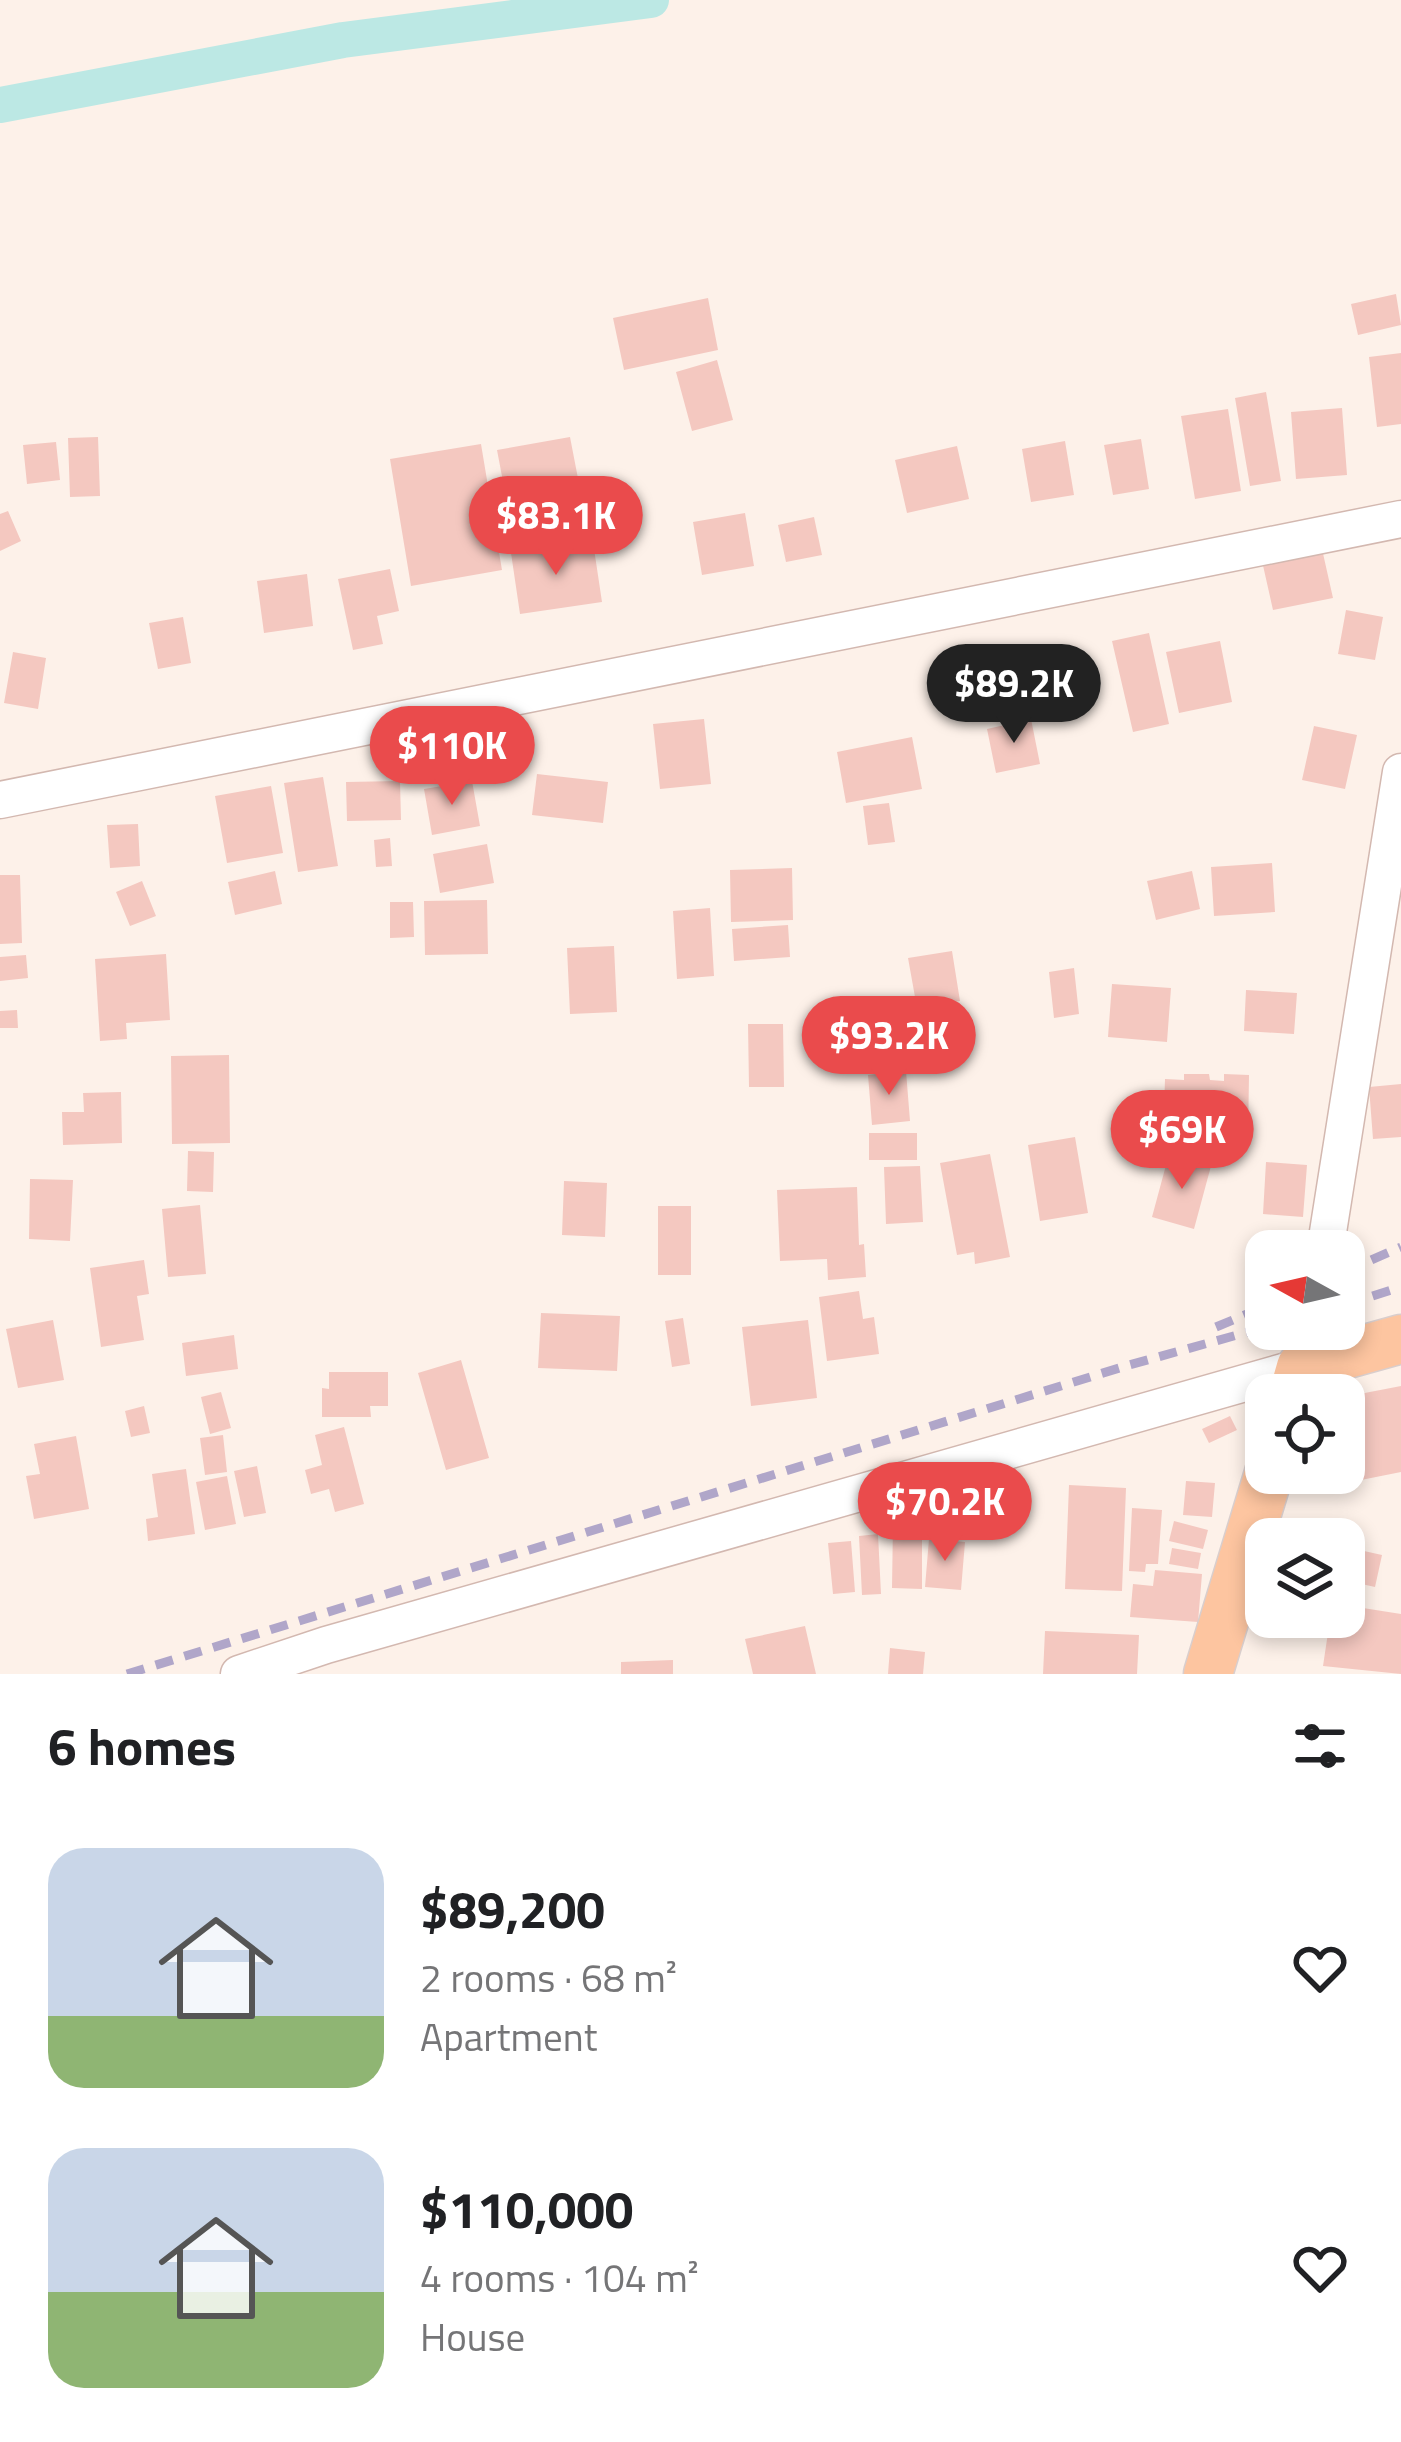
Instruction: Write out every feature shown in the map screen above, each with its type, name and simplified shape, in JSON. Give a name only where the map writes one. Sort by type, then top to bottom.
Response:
[{"type":"main road","points":[[1302,1364],[1401,1339]]},
{"type":"main road","points":[[1208,1674],[1263,1494]]},
{"type":"street","points":[[0,800],[1401,519]]},
{"type":"street","points":[[1328,1230],[1401,772]]},
{"type":"street","points":[[239,1674],[1302,1364]]},
{"type":"building","points":[[1396,294],[1401,325],[1358,335],[1351,304]]},
{"type":"building","points":[[708,298],[718,350],[624,370],[613,318]]},
{"type":"building","points":[[1401,353],[1401,424],[1377,427],[1369,357]]},
{"type":"building","points":[[717,360],[733,420],[692,431],[676,372]]},
{"type":"building","points":[[1266,392],[1281,481],[1250,486],[1235,398]]},
{"type":"building","points":[[1342,408],[1347,475],[1296,479],[1291,412]]},
{"type":"building","points":[[1228,409],[1241,491],[1195,499],[1181,416]]},
{"type":"building","points":[[98,437],[100,496],[70,497],[68,438]]},
{"type":"building","points":[[570,437],[581,494],[508,508],[497,450]]},
{"type":"building","points":[[1141,439],[1149,489],[1113,495],[1104,445]]},
{"type":"building","points":[[1065,441],[1074,495],[1031,502],[1022,449]]},
{"type":"building","points":[[56,442],[60,480],[27,484],[23,445]]},
{"type":"building","points":[[481,444],[502,570],[411,586],[390,459]]},
{"type":"building","points":[[957,446],[969,499],[907,513],[895,460]]},
{"type":"building","points":[[8,511],[21,541],[0,551],[0,514]]},
{"type":"building","points":[[745,513],[754,566],[702,575],[693,522]]},
{"type":"building","points":[[814,517],[822,555],[786,562],[778,525]]},
{"type":"building","points":[[593,542],[602,602],[520,614],[511,553]]},
{"type":"building","points":[[1322,549],[1333,598],[1273,610],[1262,561]]},
{"type":"building","points":[[390,569],[399,611],[377,616],[383,644],[353,650],[338,579]]},
{"type":"building","points":[[307,574],[313,626],[264,633],[257,581]]},
{"type":"building","points":[[1346,610],[1383,617],[1375,660],[1338,654]]},
{"type":"building","points":[[183,617],[191,663],[158,669],[149,623]]},
{"type":"building","points":[[1149,633],[1169,724],[1133,732],[1112,641]]},
{"type":"building","points":[[1220,641],[1232,702],[1179,713],[1166,652]]},
{"type":"building","points":[[13,652],[46,658],[38,709],[4,703]]},
{"type":"building","points":[[704,719],[711,784],[660,789],[653,724]]},
{"type":"building","points":[[1031,719],[1040,764],[996,773],[987,729]]},
{"type":"building","points":[[475,723],[481,771],[425,778],[420,729]]},
{"type":"building","points":[[1314,726],[1357,735],[1345,789],[1302,780]]},
{"type":"building","points":[[912,737],[922,789],[846,803],[837,752]]},
{"type":"building","points":[[537,774],[608,782],[603,823],[532,815]]},
{"type":"building","points":[[323,777],[338,866],[298,872],[284,783]]},
{"type":"building","points":[[400,781],[401,820],[347,821],[346,782]]},
{"type":"building","points":[[472,781],[480,826],[432,835],[424,789]]},
{"type":"building","points":[[271,786],[283,853],[227,863],[215,796]]},
{"type":"building","points":[[889,803],[895,842],[868,845],[863,806]]},
{"type":"building","points":[[138,824],[140,866],[110,868],[107,825]]},
{"type":"building","points":[[390,838],[392,866],[376,867],[374,840]]},
{"type":"building","points":[[487,844],[494,883],[440,893],[433,854]]},
{"type":"building","points":[[1272,863],[1275,912],[1214,916],[1211,867]]},
{"type":"building","points":[[792,868],[793,920],[731,922],[730,870]]},
{"type":"building","points":[[275,871],[282,904],[235,915],[228,882]]},
{"type":"building","points":[[1192,871],[1200,909],[1156,920],[1147,881]]},
{"type":"building","points":[[0,875],[20,875],[22,943],[0,944]]},
{"type":"building","points":[[142,881],[156,916],[130,926],[116,892]]},
{"type":"building","points":[[487,900],[488,954],[425,955],[424,901]]},
{"type":"building","points":[[390,902],[413,902],[414,937],[390,938]]},
{"type":"building","points":[[710,908],[714,976],[677,979],[673,911]]},
{"type":"building","points":[[788,925],[790,957],[734,961],[732,929]]},
{"type":"building","points":[[614,946],[617,1012],[570,1014],[567,948]]},
{"type":"building","points":[[952,951],[960,1001],[917,1008],[908,958]]},
{"type":"building","points":[[166,954],[170,1020],[126,1023],[127,1039],[100,1041],[95,959]]},
{"type":"building","points":[[26,955],[28,978],[0,981],[0,957]]},
{"type":"building","points":[[1074,968],[1079,1014],[1054,1018],[1049,972]]},
{"type":"building","points":[[1112,984],[1171,988],[1167,1042],[1108,1037]]},
{"type":"building","points":[[1246,990],[1297,993],[1294,1034],[1244,1031]]},
{"type":"building","points":[[17,1010],[18,1028],[0,1028],[0,1011]]},
{"type":"building","points":[[748,1024],[783,1024],[784,1087],[749,1087]]},
{"type":"building","points":[[229,1055],[230,1143],[172,1144],[171,1056]]},
{"type":"building","points":[[906,1071],[910,1121],[872,1125],[868,1075]]},
{"type":"building","points":[[1184,1074],[1209,1074],[1210,1080],[1224,1081],[1224,1074],[1249,1075],[1248,1140],[1163,1139],[1165,1079],[1184,1080]]},
{"type":"building","points":[[1401,1084],[1401,1137],[1373,1139],[1369,1087]]},
{"type":"building","points":[[121,1092],[122,1143],[63,1145],[62,1112],[84,1112],[83,1093]]},
{"type":"building","points":[[869,1133],[917,1133],[917,1160],[869,1160]]},
{"type":"building","points":[[1075,1137],[1088,1213],[1040,1221],[1028,1145]]},
{"type":"building","points":[[188,1151],[214,1152],[213,1192],[187,1191]]},
{"type":"building","points":[[990,1154],[1010,1257],[975,1264],[974,1252],[957,1255],[940,1163]]},
{"type":"building","points":[[1169,1154],[1211,1166],[1194,1229],[1152,1217]]},
{"type":"building","points":[[1266,1162],[1307,1165],[1303,1217],[1263,1214]]},
{"type":"building","points":[[920,1166],[923,1222],[886,1224],[884,1167]]},
{"type":"building","points":[[30,1179],[73,1180],[70,1241],[29,1239]]},
{"type":"building","points":[[564,1181],[607,1183],[605,1237],[562,1235]]},
{"type":"building","points":[[857,1187],[859,1245],[864,1244],[866,1277],[828,1280],[827,1259],[780,1261],[777,1190]]},
{"type":"building","points":[[200,1205],[206,1274],[168,1277],[162,1209]]},
{"type":"building","points":[[658,1206],[691,1206],[691,1275],[658,1275]]},
{"type":"building","points":[[144,1260],[149,1294],[137,1296],[144,1340],[101,1347],[90,1268]]},
{"type":"building","points":[[859,1291],[863,1319],[874,1317],[879,1354],[827,1361],[819,1297]]},
{"type":"building","points":[[541,1313],[620,1316],[617,1371],[538,1368]]},
{"type":"building","points":[[683,1318],[690,1364],[672,1367],[665,1321]]},
{"type":"building","points":[[53,1320],[64,1380],[18,1388],[6,1329]]},
{"type":"building","points":[[808,1320],[817,1398],[751,1406],[742,1327]]},
{"type":"building","points":[[234,1335],[238,1369],[186,1376],[182,1343]]},
{"type":"building","points":[[461,1360],[489,1458],[446,1470],[418,1373]]},
{"type":"building","points":[[329,1372],[388,1372],[388,1406],[370,1406],[371,1417],[322,1417],[322,1388],[329,1389]]},
{"type":"building","points":[[1401,1386],[1401,1472],[1365,1479],[1365,1393]]},
{"type":"building","points":[[221,1392],[231,1428],[210,1434],[201,1397]]},
{"type":"building","points":[[144,1406],[150,1433],[131,1437],[125,1411]]},
{"type":"building","points":[[1230,1416],[1237,1430],[1209,1443],[1202,1429]]},
{"type":"building","points":[[344,1427],[364,1504],[335,1512],[329,1489],[311,1494],[305,1470],[322,1465],[315,1435]]},
{"type":"building","points":[[223,1435],[227,1472],[205,1475],[200,1438]]},
{"type":"building","points":[[76,1436],[89,1509],[34,1519],[26,1476],[40,1474],[34,1444]]},
{"type":"building","points":[[257,1466],[266,1513],[244,1517],[234,1471]]},
{"type":"building","points":[[186,1469],[195,1534],[148,1541],[146,1519],[158,1517],[152,1474]]},
{"type":"building","points":[[227,1476],[236,1524],[205,1530],[196,1482]]},
{"type":"building","points":[[1186,1481],[1215,1483],[1212,1517],[1183,1515]]},
{"type":"building","points":[[1069,1485],[1126,1488],[1122,1591],[1065,1589]]},
{"type":"building","points":[[1132,1508],[1162,1510],[1158,1564],[1146,1564],[1145,1572],[1129,1571]]},
{"type":"building","points":[[1174,1521],[1208,1530],[1203,1549],[1169,1541]]},
{"type":"building","points":[[893,1523],[922,1523],[922,1589],[892,1588]]},
{"type":"building","points":[[878,1534],[881,1594],[862,1595],[859,1536]]},
{"type":"building","points":[[929,1539],[965,1542],[961,1590],[925,1587]]},
{"type":"building","points":[[851,1541],[855,1592],[833,1594],[828,1543]]},
{"type":"building","points":[[1172,1548],[1201,1553],[1198,1569],[1169,1564]]},
{"type":"building","points":[[1365,1551],[1382,1555],[1375,1587],[1365,1585]]},
{"type":"building","points":[[1155,1570],[1202,1574],[1198,1622],[1130,1617],[1133,1584],[1153,1586]]},
{"type":"building","points":[[1365,1608],[1401,1614],[1401,1674],[1323,1666],[1327,1638],[1365,1638]]},
{"type":"building","points":[[805,1626],[816,1674],[753,1674],[745,1639]]},
{"type":"building","points":[[1045,1631],[1139,1635],[1137,1674],[1043,1674]]},
{"type":"building","points":[[890,1648],[925,1652],[923,1674],[888,1674]]},
{"type":"building","points":[[673,1660],[673,1674],[621,1674],[621,1662]]},
{"type":"waterway","points":[[0,105],[343,40],[651,0]]},
{"type":"railway","points":[[1365,1263],[1401,1247]]},
{"type":"railway","points":[[1365,1298],[1401,1287]]},
{"type":"railway","points":[[1216,1327],[1245,1315]]},
{"type":"railway","points":[[127,1674],[1245,1333]]}]
